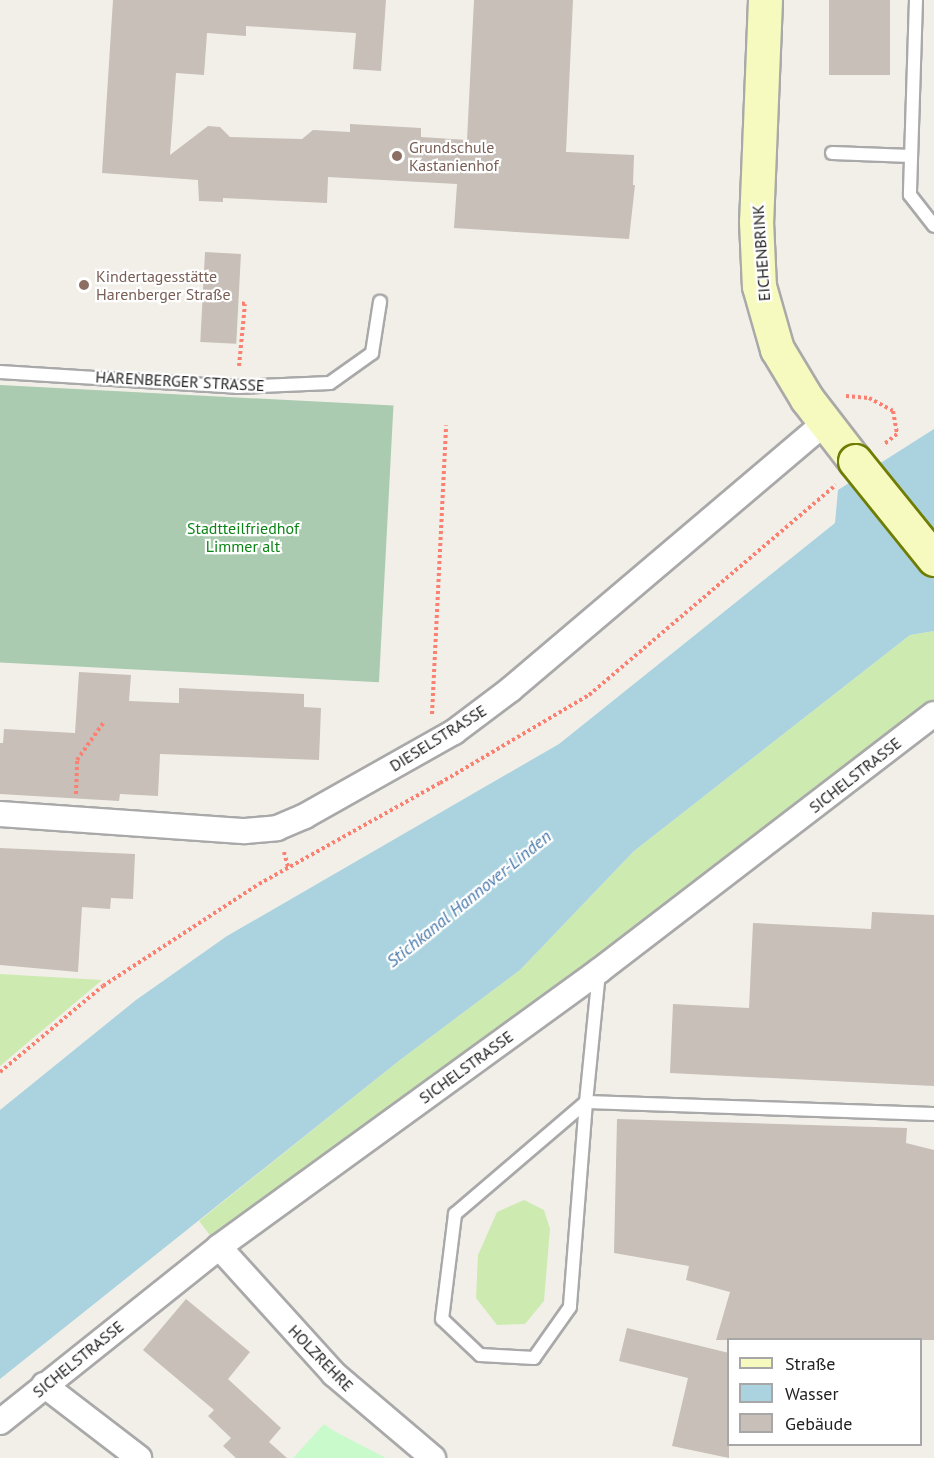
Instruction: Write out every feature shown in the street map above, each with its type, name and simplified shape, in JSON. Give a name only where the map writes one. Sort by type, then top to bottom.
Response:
[{"type":"main road","name":"EICHENBRINK","points":[[765,0],[756,221],[759,286],[777,350],[825,423],[934,559]]},
{"type":"street","name":"DIESELSTRASSE","points":[[0,814],[245,831],[277,828],[345,794],[454,732],[511,690],[825,423]]},
{"type":"street","name":"SICHELSTRASSE","points":[[0,1422],[219,1246],[599,971],[934,714]]},
{"type":"street","name":"HOLZREHRE","points":[[219,1246],[334,1374],[433,1458]]},
{"type":"street","points":[[44,1385],[139,1458]]},
{"type":"lane","points":[[916,0],[910,195],[934,226]]},
{"type":"lane","points":[[832,153],[911,156]]},
{"type":"lane","name":"HARENBERGER STRASSE","points":[[0,372],[237,387],[330,383],[372,353],[380,302]]},
{"type":"lane","points":[[599,971],[586,1102],[570,1307],[534,1359],[480,1355],[442,1319],[455,1214],[586,1102],[934,1114]]},
{"type":"path","points":[[237,387],[244,304],[240,303]]},
{"type":"path","points":[[431,745],[446,425]]},
{"type":"path","points":[[75,819],[77,760],[104,722]]},
{"type":"path","points":[[77,773],[83,773]]},
{"type":"green space","name":"Stadtteilfriedhof Limmer alt","points":[[0,385],[393,406],[379,682],[0,662]]},
{"type":"green space","points":[[934,631],[934,714],[219,1247],[199,1221],[400,1060],[520,970],[634,851],[910,635]]},
{"type":"green space","points":[[0,974],[102,980],[0,1066]]},
{"type":"green space","points":[[524,1200],[544,1210],[550,1229],[544,1301],[525,1324],[497,1325],[476,1298],[478,1255],[497,1212]]},
{"type":"green space","points":[[324,1424],[332,1430],[386,1458],[293,1458]]},
{"type":"water","name":"Stichkanal Hannover-Linden","points":[[934,429],[934,631],[910,635],[634,851],[520,970],[400,1060],[0,1379],[0,1110],[136,1000],[227,936],[559,744],[835,523],[838,490]]},
{"type":"building","points":[[113,0],[386,0],[381,71],[353,69],[356,33],[246,26],[246,36],[207,33],[204,75],[176,73],[170,155],[208,126],[220,127],[230,137],[302,139],[313,130],[350,132],[350,124],[421,128],[421,137],[467,140],[474,0],[573,0],[566,152],[634,155],[633,185],[635,185],[629,239],[454,228],[457,184],[328,177],[327,203],[223,198],[223,202],[199,201],[198,180],[102,173]]},
{"type":"building","points":[[829,0],[890,0],[890,75],[829,75]]},
{"type":"building","points":[[205,252],[241,254],[236,344],[200,342]]},
{"type":"building","points":[[79,672],[131,675],[129,701],[179,703],[179,688],[304,694],[304,707],[321,708],[319,760],[160,754],[158,796],[120,794],[119,801],[0,794],[0,743],[3,743],[4,729],[75,733]]},
{"type":"building","points":[[0,848],[135,854],[133,899],[111,898],[110,909],[82,907],[78,972],[0,965]]},
{"type":"building","points":[[872,912],[934,915],[934,1086],[670,1073],[673,1004],[749,1008],[753,923],[871,929]]},
{"type":"building","points":[[617,1119],[907,1128],[906,1143],[934,1150],[934,1340],[922,1340],[922,1338],[727,1338],[727,1340],[716,1340],[730,1292],[686,1280],[689,1266],[614,1253]]},
{"type":"building","points":[[186,1299],[250,1352],[228,1379],[281,1428],[269,1442],[287,1458],[236,1458],[223,1446],[231,1438],[208,1416],[214,1410],[143,1350]]},
{"type":"building","points":[[627,1328],[727,1353],[729,1458],[672,1446],[688,1378],[619,1361]]},
{"type":"place","name":"Grundschule Kastanienhof","points":[[397,156]]},
{"type":"place","name":"Kindertagesstätte Harenberger Straße","points":[[84,285]]}]
